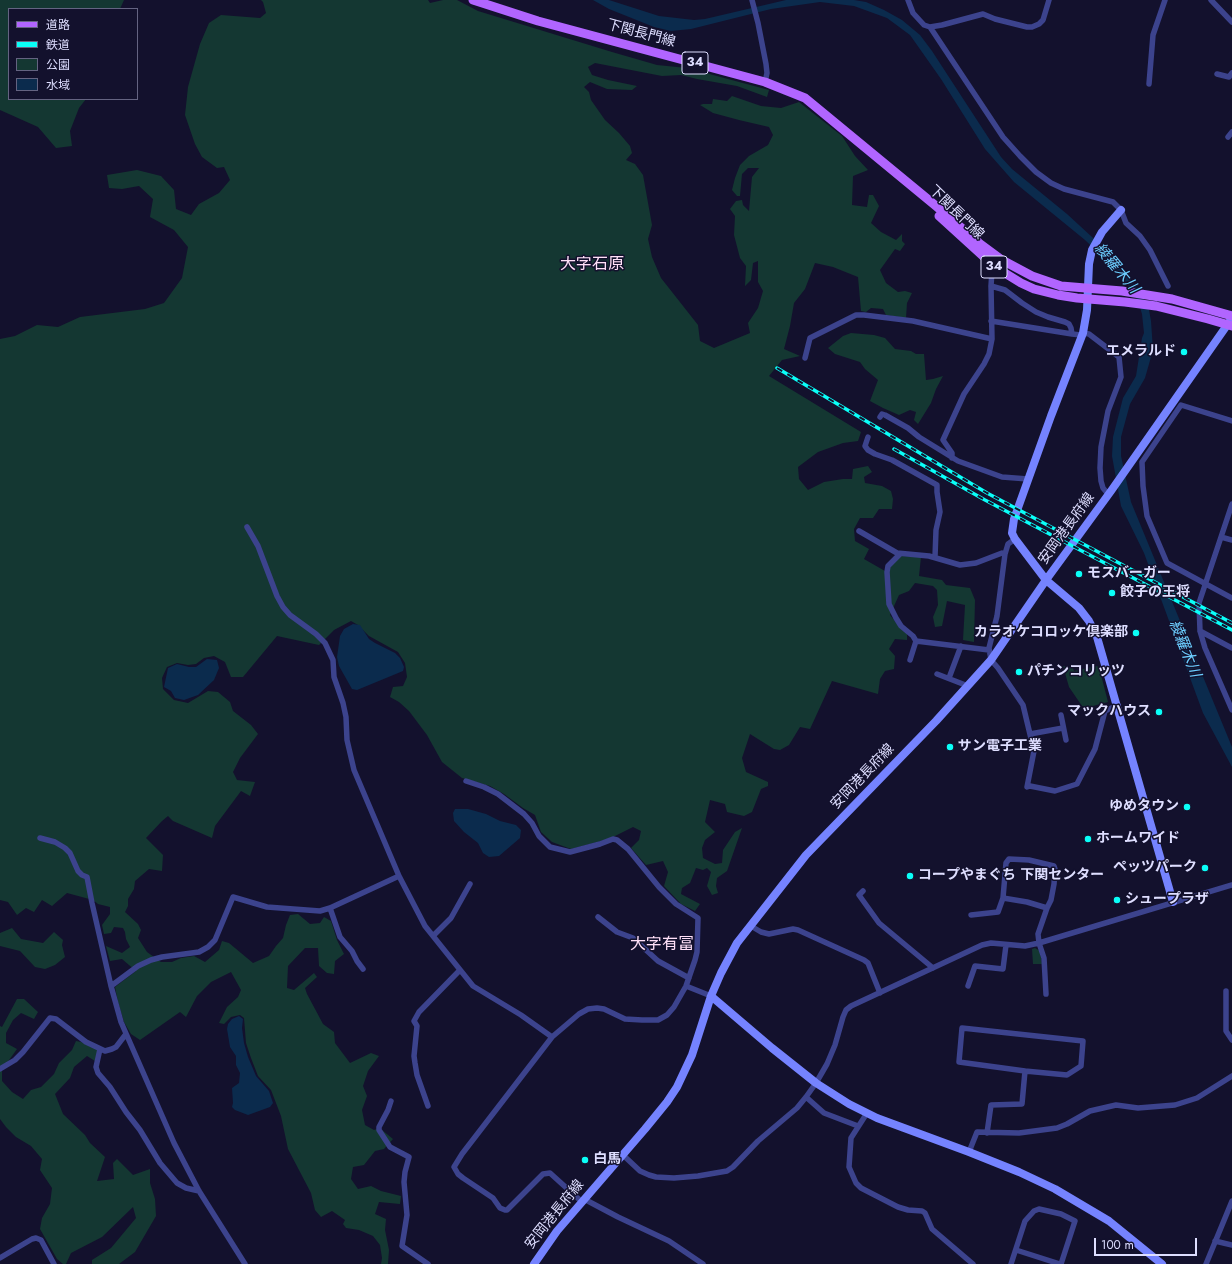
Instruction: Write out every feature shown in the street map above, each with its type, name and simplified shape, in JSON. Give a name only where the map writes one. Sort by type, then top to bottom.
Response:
[{"type":"main road","name":"下関長門線","points":[[473,0],[538,21],[765,82],[804,98],[979,243],[1018,270],[1061,286],[1122,291],[1187,302],[1231,321]]},
{"type":"main road","name":"下関長門線","points":[[894,172],[974,250],[995,267],[1020,283],[1034,289],[1058,295],[1088,300],[1125,302],[1156,306],[1208,319],[1231,321]]},
{"type":"street","points":[[752,0],[766,64],[767,73],[765,82]]},
{"type":"street","points":[[908,0],[913,13],[924,25],[930,27],[983,14],[1027,27],[1032,26],[1039,24],[1043,20],[1049,0]]},
{"type":"street","points":[[1149,84],[1153,35],[1166,0]]},
{"type":"street","points":[[1211,0],[1232,22]]},
{"type":"street","points":[[930,27],[1003,137],[1036,172],[1051,183],[1064,189],[1113,202],[1121,210],[1126,223],[1140,236],[1150,250],[1168,286]]},
{"type":"street","points":[[1217,74],[1229,77],[1232,73]]},
{"type":"street","points":[[1228,137],[1232,132]]},
{"type":"street","points":[[1121,210],[1096,241],[1090,258],[1088,300],[1082,334],[1028,479],[1012,526],[1012,533],[1046,580],[1079,608],[1089,621],[1097,637],[1173,902]]},
{"type":"street","points":[[952,458],[952,454],[943,440],[964,394],[989,354],[992,339],[992,271],[995,267]]},
{"type":"street","points":[[991,286],[1005,290],[1036,312],[1069,324],[1072,334]]},
{"type":"street","points":[[805,358],[810,338],[856,315],[913,321],[992,339]]},
{"type":"street","points":[[991,321],[1072,334],[1089,334],[1119,357],[1121,377],[1108,411],[1103,429],[1101,447],[1101,481],[1103,488],[1109,493]]},
{"type":"street","name":"安岡港長府線","points":[[534,1264],[558,1231],[667,1102],[680,1081],[692,1055],[711,996],[721,973],[738,943],[806,855],[936,721],[991,660],[1046,580],[1231,321]]},
{"type":"street","points":[[1232,421],[1182,405],[1142,462],[1143,486],[1147,516],[1166,563],[1232,598]]},
{"type":"street","points":[[880,417],[882,414],[885,415],[908,428],[919,437],[958,461],[1002,477],[1028,479]]},
{"type":"street","points":[[868,437],[865,446],[868,450],[892,460],[938,485],[937,492],[940,512],[936,530],[935,557]]},
{"type":"street","points":[[1232,504],[1199,603],[1200,631],[1205,648],[1232,710]]},
{"type":"street","points":[[247,526],[258,546],[277,596],[283,607],[290,615],[316,634],[324,643],[333,660],[334,676],[346,717],[346,740],[354,770],[399,876],[425,926],[473,986],[521,1015],[552,1037]]},
{"type":"street","points":[[858,531],[894,552],[900,554],[935,557],[948,562],[968,565],[1002,553],[1005,554]]},
{"type":"street","points":[[1221,537],[1232,540]]},
{"type":"street","points":[[1015,539],[1008,544],[1005,554],[997,616],[989,650],[991,660],[1023,705],[1034,751],[1026,787],[1030,786],[1055,791],[1078,784],[1096,749],[1105,711],[1118,706]]},
{"type":"street","points":[[900,554],[888,566],[889,604],[902,626],[913,636],[916,641],[910,660]]},
{"type":"street","points":[[1200,631],[1232,648]]},
{"type":"street","points":[[916,641],[989,650]]},
{"type":"street","points":[[949,678],[961,646]]},
{"type":"street","points":[[937,674],[968,686]]},
{"type":"street","points":[[1061,715],[1066,740]]},
{"type":"street","points":[[1030,734],[1063,728]]},
{"type":"street","points":[[466,781],[498,794],[524,814],[532,823],[539,836],[550,846],[570,852],[613,839],[617,840],[628,849],[659,887],[681,908],[698,918],[697,952],[686,986],[674,1007],[667,1015],[658,1020],[625,1019],[604,1009],[588,1009],[574,1018],[552,1037],[462,1154],[454,1167],[462,1178],[492,1198],[500,1208],[504,1210],[507,1210],[544,1174],[550,1173],[583,1201],[669,1241],[703,1264]]},
{"type":"street","points":[[40,838],[55,842],[65,848],[70,853],[78,871],[87,877],[111,986],[121,1022],[174,1143],[199,1191],[245,1264]]},
{"type":"street","points":[[971,915],[998,912],[1003,898],[1006,863],[1009,859],[1029,860],[1054,866],[1054,884],[1051,900],[1038,934],[1039,943],[1044,958],[1042,980],[1046,994]]},
{"type":"street","points":[[111,986],[138,966],[150,960],[199,952],[208,947],[215,940],[233,897],[267,907],[311,911],[320,910],[330,908],[399,876]]},
{"type":"street","points":[[433,936],[451,918],[470,884]]},
{"type":"street","points":[[623,1155],[640,1170],[656,1177],[674,1178],[698,1176],[727,1171],[733,1167],[758,1141],[797,1108],[806,1097],[827,1064],[846,1010],[851,1006],[982,945],[991,943],[1025,946],[1039,943],[1232,885]]},
{"type":"street","points":[[863,891],[859,895],[879,923],[933,968]]},
{"type":"street","points":[[1003,898],[1027,902],[1047,908]]},
{"type":"street","points":[[330,908],[340,937],[352,950],[363,970]]},
{"type":"street","points":[[598,917],[617,932],[633,938],[662,963],[689,978]]},
{"type":"street","points":[[751,926],[764,934],[793,929],[798,930],[864,960],[868,963],[880,993]]},
{"type":"street","points":[[968,986],[975,966],[1003,968],[1006,945]]},
{"type":"street","points":[[428,1106],[417,1075],[415,1063],[414,1056],[417,1026],[414,1021],[419,1012],[460,970]]},
{"type":"street","points":[[686,986],[711,996],[816,1083],[849,1104],[867,1113],[1037,1180],[1080,1203],[1109,1221],[1162,1264]]},
{"type":"street","points":[[1226,991],[1226,1031],[1232,1040]]},
{"type":"street","points":[[0,1069],[15,1060],[23,1052],[50,1018],[56,1019],[86,1042],[105,1051],[112,1049],[126,1034]]},
{"type":"street","points":[[962,1028],[1083,1041],[1081,1066],[1067,1075],[1025,1071],[959,1062],[962,1028]]},
{"type":"street","points":[[100,1049],[96,1067],[98,1072],[140,1130],[160,1163],[177,1183],[186,1188],[199,1191]]},
{"type":"street","points":[[987,1133],[991,1106],[1022,1104],[1025,1071]]},
{"type":"street","points":[[969,1152],[977,1132],[1019,1133],[1057,1128],[1090,1111],[1116,1105],[1138,1108],[1175,1105],[1197,1098],[1232,1076]]},
{"type":"street","points":[[806,1097],[824,1113],[858,1126]]},
{"type":"street","points":[[391,1101],[379,1126],[379,1130],[390,1147],[409,1158],[404,1182],[408,1214],[402,1246],[428,1264]]},
{"type":"street","points":[[867,1113],[851,1138],[849,1167],[856,1183],[861,1188],[898,1207],[908,1210],[922,1211],[925,1213],[932,1229],[973,1264]]},
{"type":"street","points":[[1206,1264],[1232,1201]]},
{"type":"street","points":[[1011,1264],[1018,1238],[1025,1221],[1034,1211],[1039,1209],[1061,1214],[1074,1221],[1061,1264],[1045,1262],[1016,1250]]},
{"type":"street","points":[[0,1258],[36,1238],[41,1240],[54,1264]]},
{"type":"street","points":[[1215,1242],[1232,1245]]},
{"type":"green space","points":[[0,0],[124,0],[120,8],[8,8],[8,100],[85,100],[79,108],[70,131],[72,146],[56,148],[38,127],[0,110]]},
{"type":"green space","points":[[261,0],[428,0],[430,3],[443,0],[457,0],[478,11],[657,65],[687,68],[769,90],[767,97],[737,86],[681,75],[662,76],[595,63],[588,67],[592,75],[637,86],[632,90],[607,89],[590,82],[584,87],[589,92],[591,100],[605,120],[630,146],[632,153],[626,160],[635,164],[643,175],[652,225],[648,239],[652,257],[661,278],[698,325],[700,341],[714,348],[750,333],[748,323],[758,308],[763,291],[758,282],[758,261],[753,263],[751,280],[745,286],[746,266],[740,258],[734,235],[735,216],[730,209],[736,201],[742,200],[743,205],[749,211],[752,177],[759,168],[748,168],[742,174],[740,196],[737,196],[732,190],[735,178],[740,165],[749,156],[768,145],[773,135],[769,127],[713,113],[700,105],[712,104],[713,99],[727,101],[732,96],[761,106],[781,108],[799,102],[842,136],[855,156],[868,170],[853,176],[852,205],[867,207],[869,195],[873,195],[879,206],[871,223],[881,232],[896,240],[902,234],[902,241],[905,244],[900,251],[895,249],[880,270],[886,283],[898,292],[905,291],[912,293],[907,303],[906,318],[886,315],[883,309],[871,308],[866,312],[861,311],[858,277],[833,267],[815,263],[805,289],[794,303],[784,349],[800,356],[782,360],[769,376],[861,432],[858,441],[843,443],[818,452],[798,467],[799,479],[808,490],[824,482],[852,479],[853,469],[868,466],[872,472],[864,477],[865,483],[882,486],[891,491],[893,499],[892,509],[879,509],[873,518],[860,518],[854,529],[855,541],[869,549],[864,559],[885,571],[901,556],[921,557],[919,576],[942,580],[946,585],[970,588],[975,600],[974,642],[963,640],[965,605],[947,601],[942,626],[935,627],[933,617],[938,605],[937,590],[933,586],[915,583],[909,591],[899,595],[890,615],[907,633],[907,640],[895,639],[889,649],[895,656],[894,669],[885,671],[880,679],[878,694],[832,681],[810,729],[800,727],[789,745],[780,750],[774,749],[750,734],[742,758],[746,772],[768,782],[768,786],[761,789],[752,812],[744,816],[727,812],[725,804],[710,800],[705,822],[715,832],[705,840],[702,848],[703,858],[715,864],[722,863],[723,850],[735,832],[742,828],[727,871],[717,878],[716,886],[718,893],[712,895],[707,886],[711,872],[707,868],[703,870],[696,868],[690,883],[682,888],[681,894],[700,904],[695,911],[681,904],[664,886],[668,872],[663,861],[646,865],[631,848],[639,840],[641,831],[633,827],[609,839],[571,849],[552,842],[541,832],[535,815],[504,794],[490,786],[462,778],[442,762],[427,735],[409,711],[399,702],[390,697],[393,687],[403,686],[407,677],[405,663],[398,652],[369,636],[358,625],[351,621],[334,630],[319,645],[277,636],[243,677],[231,677],[225,662],[214,656],[204,658],[196,664],[188,665],[177,663],[167,667],[162,678],[163,689],[174,700],[188,703],[208,691],[218,692],[230,702],[233,711],[251,725],[258,734],[240,758],[233,772],[237,780],[255,782],[250,796],[241,791],[215,826],[212,838],[173,821],[168,816],[162,821],[146,838],[163,855],[162,871],[149,869],[135,881],[134,889],[128,899],[128,906],[125,912],[138,924],[141,930],[138,938],[147,952],[161,962],[172,962],[181,958],[194,956],[205,962],[219,950],[222,941],[229,943],[253,963],[269,956],[283,938],[290,915],[298,914],[310,924],[320,923],[324,917],[331,921],[337,940],[344,954],[335,961],[334,974],[327,973],[319,966],[318,948],[305,948],[288,966],[287,988],[294,990],[314,973],[317,977],[305,988],[307,994],[323,1024],[334,1032],[335,1043],[350,1063],[371,1053],[379,1056],[368,1071],[363,1086],[367,1096],[362,1110],[365,1125],[374,1130],[382,1130],[393,1139],[384,1149],[375,1151],[364,1165],[353,1167],[351,1179],[358,1189],[371,1186],[381,1191],[401,1196],[400,1204],[379,1202],[375,1214],[386,1219],[385,1230],[389,1250],[388,1264],[381,1264],[382,1258],[380,1245],[373,1236],[359,1230],[346,1228],[343,1224],[345,1220],[332,1211],[321,1217],[315,1210],[311,1193],[288,1149],[281,1116],[271,1090],[258,1076],[251,1058],[246,1043],[244,1018],[240,1015],[231,1017],[224,1024],[219,1023],[227,1007],[238,997],[241,990],[231,972],[211,982],[197,996],[186,1017],[180,1012],[140,1040],[131,1034],[124,1022],[118,1002],[115,987],[136,971],[122,959],[110,961],[106,946],[122,953],[130,947],[123,928],[114,927],[111,933],[104,934],[102,925],[110,914],[110,907],[98,904],[93,900],[67,893],[52,906],[42,900],[34,912],[26,908],[17,915],[8,902],[0,900],[0,339],[15,336],[37,325],[58,327],[80,317],[145,309],[164,303],[182,278],[188,247],[174,230],[150,217],[153,199],[139,186],[122,189],[109,188],[107,175],[137,170],[161,176],[174,190],[176,209],[191,215],[199,204],[219,193],[230,180],[224,167],[217,168],[202,157],[195,144],[185,115],[188,87],[200,44],[209,23],[221,15],[260,18],[266,13]]},
{"type":"green space","points":[[851,333],[874,335],[885,338],[895,349],[911,351],[916,354],[924,354],[926,380],[943,376],[931,403],[918,424],[914,420],[916,412],[910,410],[899,415],[870,401],[878,380],[865,369],[860,362],[835,354],[828,348],[843,336]]},
{"type":"green space","points":[[1063,666],[1073,668],[1074,671],[1096,666],[1099,667],[1108,702],[1089,707],[1082,706],[1069,687]]},
{"type":"green space","points":[[12,928],[21,939],[43,943],[54,932],[63,940],[62,945],[65,957],[55,965],[45,969],[35,967],[20,951],[0,946],[0,933]]},
{"type":"green space","points":[[1035,948],[1040,951],[1042,964],[1033,964],[1032,949]]},
{"type":"green space","points":[[17,999],[24,999],[38,1012],[34,1019],[21,1013],[13,1020],[6,1033],[6,1043],[17,1049],[2,1070],[2,1081],[12,1092],[23,1099],[31,1090],[41,1087],[54,1074],[59,1063],[72,1050],[76,1041],[98,1050],[95,1061],[87,1056],[74,1067],[70,1078],[55,1094],[63,1114],[105,1157],[97,1181],[114,1179],[113,1163],[117,1159],[133,1175],[150,1169],[150,1183],[155,1199],[156,1216],[135,1252],[119,1264],[92,1264],[92,1260],[111,1248],[136,1218],[133,1207],[102,1237],[71,1253],[66,1264],[63,1264],[57,1259],[40,1229],[42,1218],[50,1204],[52,1188],[40,1170],[42,1159],[31,1146],[16,1137],[0,1119],[0,1026],[2,1027]]},
{"type":"water","name":"綾羅木川","points":[[593,0],[609,0],[659,16],[694,20],[705,19],[786,0],[854,0],[866,2],[884,10],[902,20],[920,35],[1001,157],[1012,169],[1067,214],[1104,248],[1124,270],[1143,297],[1149,310],[1153,350],[1145,378],[1130,404],[1121,437],[1121,456],[1131,502],[1232,747],[1232,767],[1203,713],[1144,553],[1121,506],[1112,456],[1113,437],[1123,398],[1136,376],[1144,333],[1142,314],[1138,301],[1127,284],[1104,258],[1085,240],[1014,182],[985,149],[941,79],[910,35],[887,18],[854,6],[820,2],[771,9],[691,29],[671,31],[654,27],[609,9]]},
{"type":"water","points":[[353,624],[360,625],[369,639],[395,653],[400,658],[404,667],[403,671],[357,690],[352,689],[339,666],[337,657],[340,636],[344,629]]},
{"type":"water","points":[[207,659],[217,660],[219,668],[214,680],[198,695],[184,700],[175,698],[171,691],[164,687],[168,668],[177,664],[196,667]]},
{"type":"water","points":[[455,809],[468,809],[486,814],[500,821],[516,825],[521,830],[520,838],[499,856],[489,857],[483,853],[478,843],[464,832],[454,821],[453,813]]},
{"type":"water","points":[[239,1016],[243,1019],[242,1028],[248,1057],[256,1076],[269,1091],[273,1103],[270,1107],[248,1115],[235,1110],[232,1107],[232,1088],[239,1083],[240,1073],[236,1065],[236,1056],[230,1047],[227,1029],[228,1024],[232,1019]]},
{"type":"railway","points":[[777,368],[987,493],[1232,623]]},
{"type":"railway","points":[[894,449],[985,500],[1232,630]]},
{"type":"place","name":"エメラルド","points":[[1184,352]]},
{"type":"place","name":"モスバーガー","points":[[1079,574]]},
{"type":"place","name":"餃子の王将","points":[[1112,593]]},
{"type":"place","name":"カラオケコロッケ倶楽部","points":[[1136,633]]},
{"type":"place","name":"パチンコリッツ","points":[[1019,672]]},
{"type":"place","name":"マックハウス","points":[[1159,712]]},
{"type":"place","name":"サン電子工業","points":[[950,747]]},
{"type":"place","name":"ゆめタウン","points":[[1187,807]]},
{"type":"place","name":"ホームワイド","points":[[1088,839]]},
{"type":"place","name":"ペッツパーク","points":[[1205,868]]},
{"type":"place","name":"コープやまぐち 下関センター","points":[[910,876]]},
{"type":"place","name":"シュープラザ","points":[[1117,900]]},
{"type":"place","name":"白馬","points":[[585,1160]]},
{"type":"district","name":"大字石原","points":[[592,265]]},
{"type":"district","name":"大字有冨","points":[[662,945]]}]
